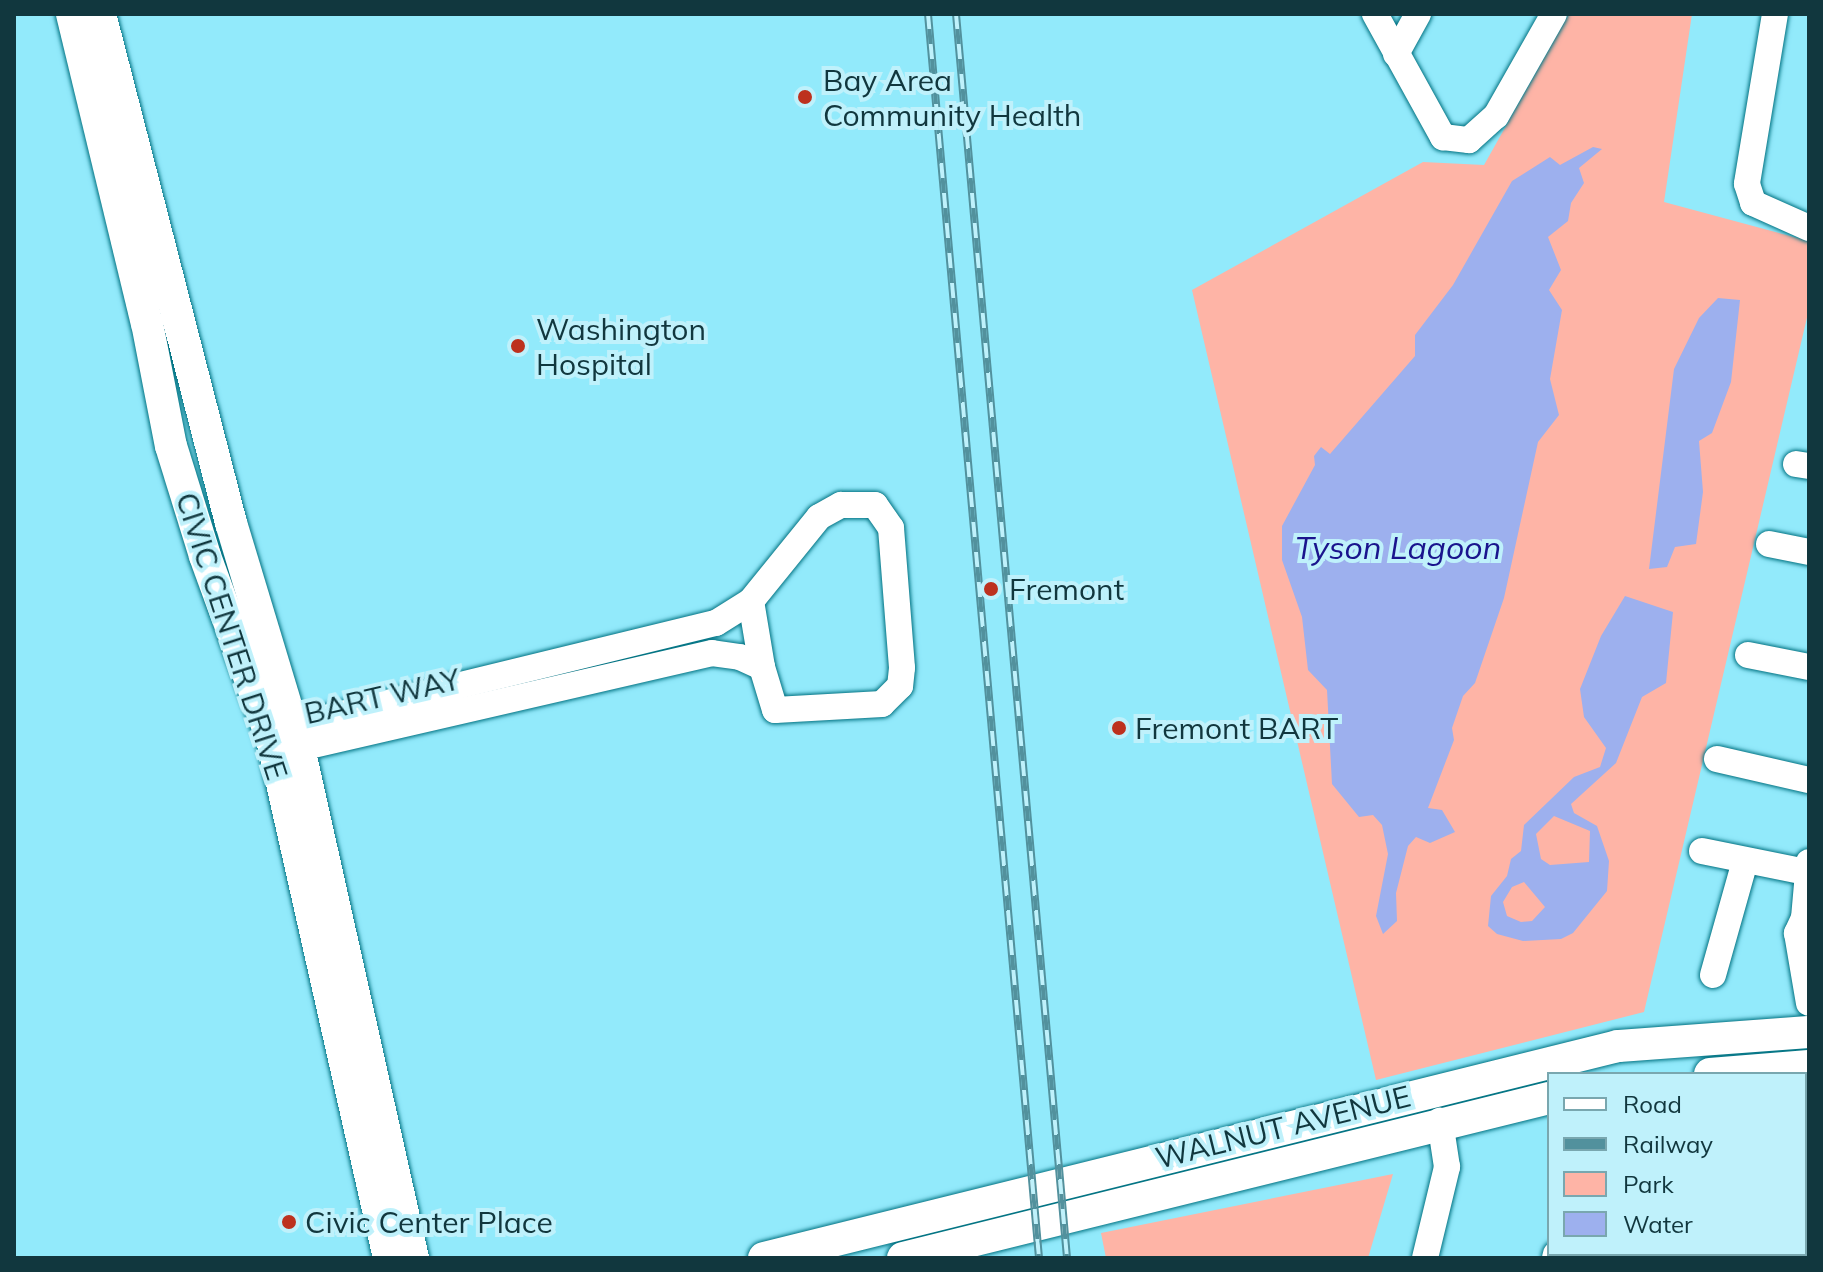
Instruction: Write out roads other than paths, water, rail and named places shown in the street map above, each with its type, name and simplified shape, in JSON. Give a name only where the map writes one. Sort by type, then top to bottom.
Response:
[{"type":"main road","name":"CIVIC CENTER DRIVE","points":[[94,16],[171,446],[205,556],[288,737],[413,1258]]},
{"type":"main road","name":"CIVIC CENTER DRIVE","points":[[288,737],[389,1258]]},
{"type":"main road","name":"WALNUT AVENUE","points":[[764,1258],[1618,1046],[1809,1032]]},
{"type":"main road","points":[[1735,1072],[1809,1066]]},
{"type":"main road","name":"WALNUT AVENUE","points":[[903,1258],[1440,1121],[1547,1098]]},
{"type":"street","points":[[1375,14],[1443,137],[1469,140],[1496,116],[1554,14]]},
{"type":"street","points":[[1396,54],[1418,14]]},
{"type":"street","points":[[1775,14],[1747,184],[1753,203],[1809,228]]},
{"type":"street","name":"BART WAY","points":[[288,737],[706,627],[735,615],[751,601],[828,511],[862,503],[875,505],[884,513],[891,528],[902,668],[892,700],[816,711],[775,710],[762,667],[751,601]]},
{"type":"street","points":[[1769,544],[1809,552]]},
{"type":"street","name":"BART WAY","points":[[288,737],[712,653],[740,657],[762,667]]},
{"type":"street","points":[[1748,655],[1809,667]]},
{"type":"street","points":[[1717,759],[1809,780]]},
{"type":"street","points":[[1702,851],[1745,861],[1808,867],[1806,920],[1797,933],[1809,1003]]},
{"type":"street","points":[[1713,975],[1745,861]]},
{"type":"street","points":[[1425,1258],[1447,1167],[1440,1121]]},
{"type":"water","name":"Tyson Lagoon","points":[[1593,147],[1602,149],[1579,168],[1584,183],[1571,203],[1568,221],[1548,237],[1561,270],[1549,290],[1562,310],[1550,379],[1559,415],[1538,442],[1504,598],[1475,683],[1463,696],[1452,728],[1454,740],[1428,808],[1442,810],[1455,832],[1430,843],[1416,837],[1408,846],[1396,893],[1397,921],[1383,934],[1376,916],[1388,854],[1382,825],[1373,815],[1359,817],[1332,784],[1327,690],[1308,670],[1302,617],[1282,560],[1282,526],[1315,465],[1314,456],[1321,447],[1330,454],[1415,356],[1415,335],[1453,285],[1512,181],[1550,157],[1560,165]]},
{"type":"water","points":[[1718,298],[1740,300],[1731,382],[1712,433],[1699,441],[1703,492],[1696,544],[1675,547],[1667,567],[1649,569],[1674,369],[1699,318]]},
{"type":"water","points":[[1625,596],[1673,612],[1666,683],[1642,697],[1616,763],[1571,804],[1574,813],[1597,826],[1609,861],[1607,891],[1573,933],[1561,939],[1523,941],[1497,934],[1488,926],[1491,896],[1507,876],[1511,859],[1521,851],[1524,825],[1574,777],[1600,767],[1606,748],[1584,717],[1580,689],[1601,636]],"holes":[[[1554,816],[1590,831],[1589,862],[1550,865],[1541,859],[1536,834]],[[1524,882],[1545,907],[1532,921],[1521,922],[1507,916],[1503,902],[1512,887]]]},
{"type":"railway","points":[[928,14],[1039,1258]]},
{"type":"railway","points":[[956,14],[1067,1258]]},
{"type":"place","name":"Bay Area Community Health","points":[[805,97]]},
{"type":"place","name":"Washington Hospital","points":[[518,346]]},
{"type":"place","name":"Fremont","points":[[991,589]]},
{"type":"place","name":"Fremont BART","points":[[1119,728]]},
{"type":"place","name":"Civic Center Place","points":[[289,1222]]}]
